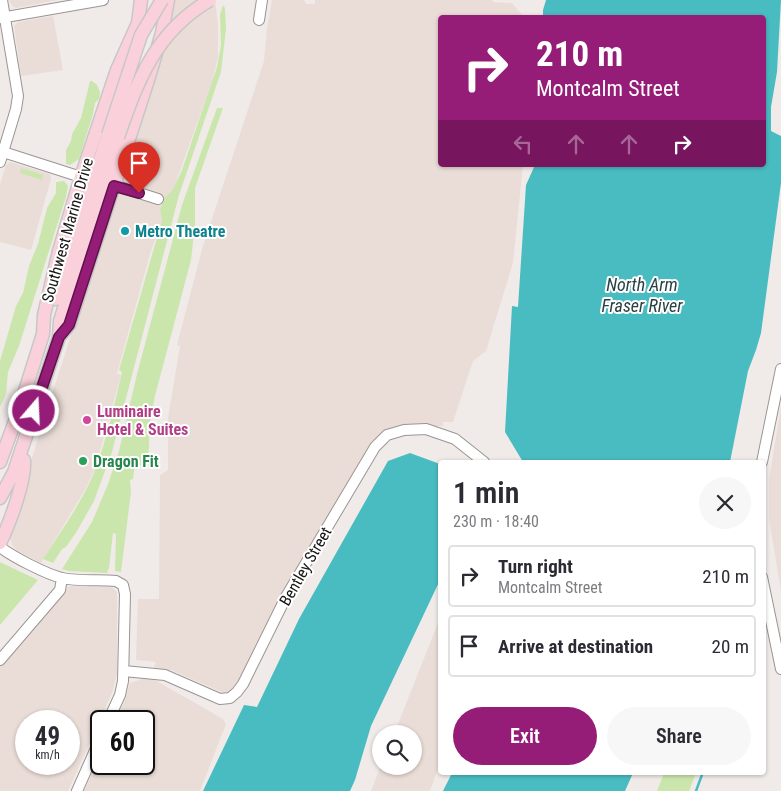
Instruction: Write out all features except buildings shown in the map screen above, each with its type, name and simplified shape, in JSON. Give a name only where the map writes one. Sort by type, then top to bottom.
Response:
[{"type":"main road","name":"Southwest Marine Drive","points":[[0,462],[43,334],[44,315],[59,251],[81,177],[117,70],[138,23],[141,0]]},
{"type":"main road","points":[[59,337],[60,321],[140,35],[162,0]]},
{"type":"main road","name":"Southwest Marine Drive","points":[[0,498],[14,472],[59,337],[69,325],[148,80],[162,33],[168,0]]},
{"type":"main road","points":[[43,334],[113,136],[140,78],[157,47],[181,21],[210,0]]},
{"type":"main road","points":[[0,545],[6,532],[25,468],[23,447]]},
{"type":"street","points":[[2,0],[2,17],[18,96],[16,109],[1,155],[81,177]]},
{"type":"street","points":[[2,17],[103,0]]},
{"type":"street","points":[[259,20],[262,0]]},
{"type":"street","points":[[117,70],[148,80]]},
{"type":"street","points":[[114,186],[158,200]]},
{"type":"street","points":[[762,460],[781,369]]},
{"type":"street","name":"Bentley Street","points":[[124,671],[165,675],[220,698],[230,698],[238,692],[243,684],[287,595],[375,447],[387,435],[404,430],[426,429],[455,439],[481,460]]},
{"type":"street","points":[[0,545],[6,552],[62,578],[110,580],[123,585],[125,594],[124,671],[120,694],[113,710]]},
{"type":"street","points":[[0,660],[60,590],[62,578]]},
{"type":"street","points":[[766,596],[781,669]]},
{"type":"street","points":[[78,791],[90,763]]},
{"type":"shaded area","points":[[9,0],[58,0],[16,8],[12,6]]},
{"type":"shaded area","points":[[174,0],[215,0],[218,24],[218,58],[212,82],[151,251],[117,373],[121,375],[96,466],[86,488],[41,563],[16,550],[12,545],[9,534],[10,527],[103,234]]},
{"type":"shaded area","points":[[272,0],[304,0],[306,4],[315,4],[315,0],[492,0],[493,2],[512,3],[522,15],[438,15],[438,167],[523,167],[513,263],[486,351],[473,361],[453,422],[443,422],[443,426],[387,430],[240,683],[230,692],[224,693],[171,670],[153,669],[156,662],[136,660],[138,599],[159,599],[160,475],[168,470],[168,438],[165,436],[180,346],[177,345],[202,249],[264,61]]},
{"type":"shaded area","points":[[53,16],[63,70],[21,76],[14,26],[18,22]]},
{"type":"shaded area","points":[[10,162],[50,174],[51,179],[31,250],[0,242],[0,184],[6,165]]},
{"type":"shaded area","points":[[781,407],[781,591],[769,519],[769,479]]},
{"type":"shaded area","points":[[69,586],[112,587],[117,592],[117,674],[112,693],[104,710],[90,710],[90,742],[80,764],[80,710],[15,710],[15,775],[75,775],[68,791],[0,791],[0,666]]},
{"type":"shaded area","points":[[438,623],[438,769],[430,791],[371,791],[377,775],[422,775],[422,725],[398,725]]},
{"type":"shaded area","points":[[145,678],[153,679],[223,719],[226,724],[200,791],[84,791],[91,775],[155,775],[155,710],[121,710],[130,683]]},
{"type":"green space","points":[[223,5],[225,8],[226,29],[221,72],[179,195],[112,452],[94,501],[77,531],[53,563],[43,559],[81,500],[102,451],[122,372],[119,370],[162,220],[160,210],[164,198],[172,191],[182,170],[217,67],[221,45],[220,15]]},
{"type":"green space","points":[[90,81],[97,85],[100,92],[99,99],[95,103],[79,159],[70,165],[66,164],[66,150],[81,118]]},
{"type":"green space","points":[[217,108],[223,108],[195,188],[195,225],[191,260],[155,396],[150,423],[148,466],[135,464],[133,479],[130,480],[131,492],[121,572],[115,571],[116,534],[113,533],[107,573],[62,569],[92,522],[108,484],[119,451],[137,374],[182,205]]},
{"type":"green space","points":[[21,168],[43,175],[42,180],[20,173]]},
{"type":"green space","points":[[64,181],[68,186],[66,197],[19,346],[8,372],[6,394],[0,407],[0,361],[16,306],[23,293],[29,266],[38,244],[47,208],[56,193],[56,182]]},
{"type":"green space","points":[[0,562],[38,580],[0,625]]},
{"type":"green space","points":[[663,775],[695,775],[689,791],[657,791]]},
{"type":"water","name":"North Arm Fraser River","points":[[546,0],[781,0],[777,72],[771,107],[771,131],[781,136],[781,183],[761,333],[748,371],[730,460],[522,460],[505,432],[512,306],[518,307],[526,185],[534,167],[766,167],[766,15],[543,15]]},
{"type":"water","points":[[410,453],[438,463],[438,584],[371,726],[350,791],[203,791],[244,705],[257,707],[299,619],[388,461]]},
{"type":"water","points":[[451,775],[632,775],[625,791],[443,791]]},
{"type":"waterway","points":[[696,791],[702,775]]},
{"type":"place","name":"Metro Theatre","points":[[125,231]]},
{"type":"place","name":"Luminaire Hotel & Suites","points":[[87,420]]},
{"type":"place","name":"Dragon Fit","points":[[83,461]]},
{"type":"route","points":[[34,411],[59,337],[69,325],[114,186],[139,193]]}]
